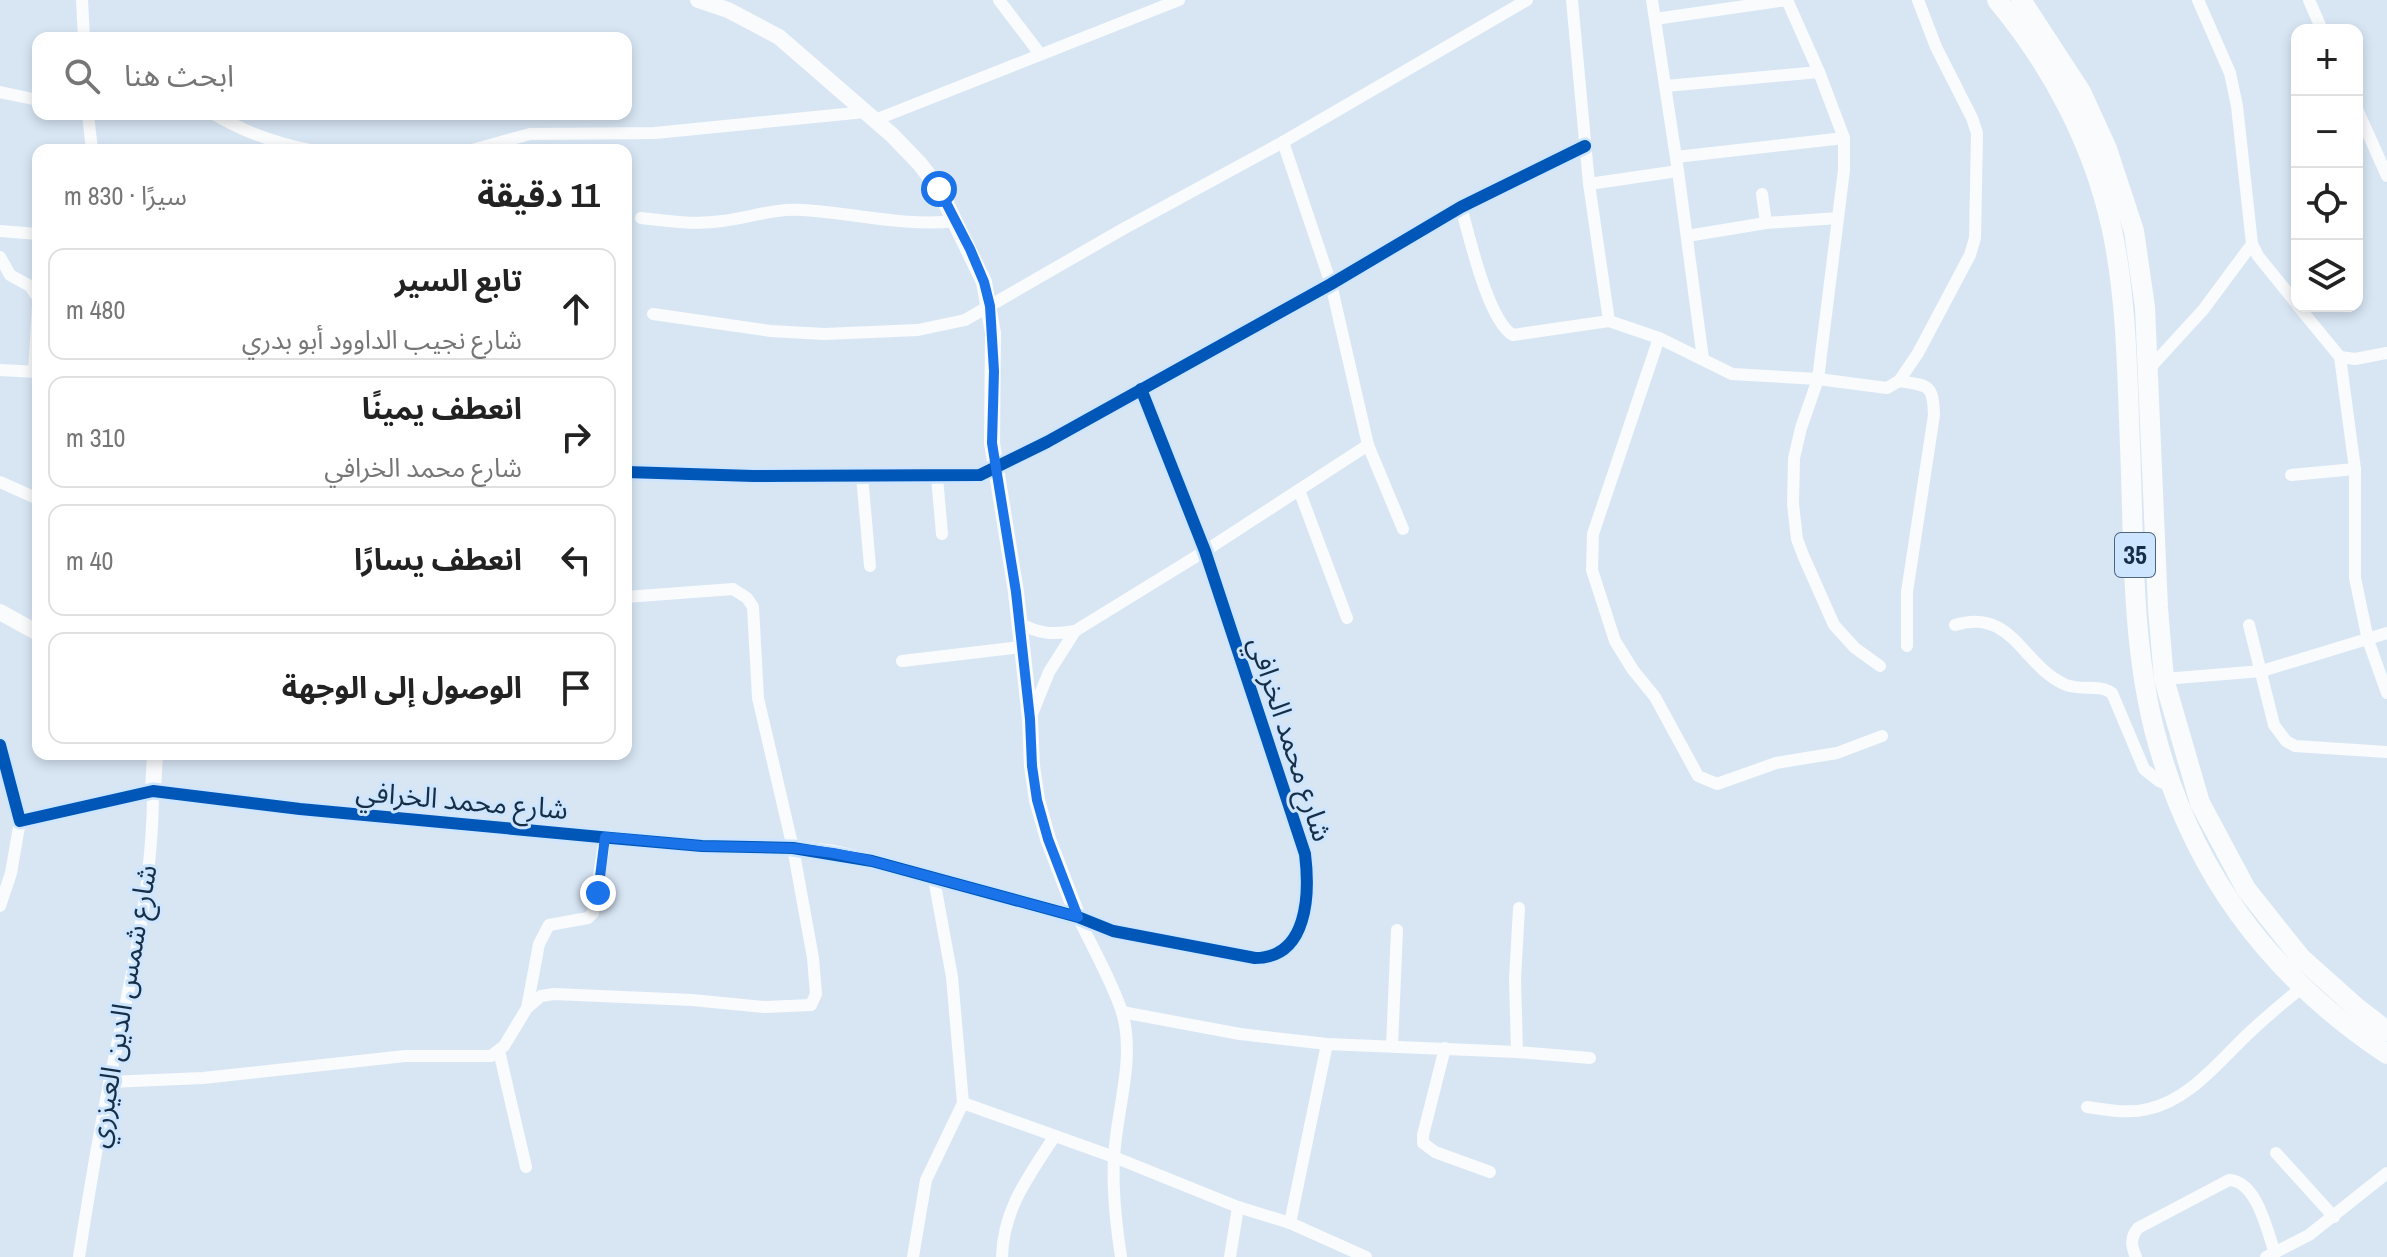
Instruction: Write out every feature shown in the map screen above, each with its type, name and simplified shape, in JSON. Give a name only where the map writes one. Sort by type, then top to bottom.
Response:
[{"type":"highway","name":"35","points":[[1997,0],[2026,35],[2066,101],[2087,152],[2111,227],[2121,280],[2126,335],[2137,613],[2154,728],[2173,787],[2208,867],[2258,941],[2301,988],[2387,1054]]},
{"type":"highway","name":"35","points":[[2021,0],[2081,92],[2124,194],[2138,253],[2145,307],[2164,679],[2200,803],[2246,889],[2301,958],[2387,1031]]},
{"type":"street","points":[[82,0],[84,32]]},
{"type":"street","points":[[698,0],[728,10],[779,37],[870,116],[932,178],[984,282],[990,306],[994,371],[992,443],[1019,623],[1037,800],[1048,839],[1078,917],[1122,1012],[1127,1057],[1114,1157],[1116,1223],[1121,1257]]},
{"type":"street","points":[[999,0],[1040,54]]},
{"type":"street","points":[[494,144],[530,134],[655,133],[870,116],[1179,0]]},
{"type":"street","points":[[653,314],[771,331],[877,334],[953,324],[1283,142],[1527,0]]},
{"type":"street","points":[[1572,0],[1589,184],[1609,321]]},
{"type":"street","points":[[1652,0],[1703,359]]},
{"type":"street","points":[[1655,19],[1787,0],[1844,138],[1844,170],[1818,379],[1794,458],[1793,504],[1797,539],[1834,625],[1855,648],[1880,666]]},
{"type":"street","points":[[1899,381],[1918,353],[1970,255],[1975,238],[1977,133],[1941,58],[1918,0]]},
{"type":"street","points":[[2198,0],[2230,73],[2237,106],[2252,244],[2291,296]]},
{"type":"street","points":[[2309,0],[2319,24]]},
{"type":"street","points":[[1666,86],[1819,72]]},
{"type":"street","points":[[0,92],[32,99]]},
{"type":"street","points":[[89,120],[91,144]]},
{"type":"street","points":[[224,120],[237,128],[283,144]]},
{"type":"street","points":[[2363,122],[2387,176]]},
{"type":"street","points":[[1676,157],[1844,138]]},
{"type":"street","points":[[1283,142],[1331,284],[1368,445],[1403,529]]},
{"type":"street","points":[[632,472],[738,476],[980,475],[1331,284],[1461,207],[1585,146]]},
{"type":"street","points":[[1589,184],[1678,171]]},
{"type":"street","points":[[1762,194],[1766,223]]},
{"type":"street","points":[[1461,207],[1481,277],[1506,331],[1519,336],[1609,321],[1659,338],[1721,371],[1743,376],[1818,379],[1880,389],[1899,381],[1925,385],[1932,393],[1934,415],[1907,592],[1907,646]]},
{"type":"street","points":[[641,218],[681,223],[722,221],[769,211],[795,210],[914,223],[956,221]]},
{"type":"street","points":[[1687,236],[1766,223],[1838,218]]},
{"type":"street","points":[[0,231],[32,234]]},
{"type":"street","points":[[2148,370],[2203,310],[2252,244]]},
{"type":"street","points":[[0,257],[10,275],[32,289]]},
{"type":"street","points":[[2304,312],[2340,357],[2355,469],[2355,578],[2368,640],[2387,693]]},
{"type":"street","points":[[1659,338],[1593,534],[1592,570],[1615,641],[1655,697],[1698,776],[1707,782],[1717,784],[1776,763],[1837,753],[1882,736]]},
{"type":"street","points":[[2340,357],[2367,358],[2387,353]]},
{"type":"street","points":[[0,370],[32,372]]},
{"type":"street","name":"شارع محمد الخرافي","points":[[20,821],[153,791],[300,809],[702,846],[793,848],[872,861],[1078,917],[1113,931],[1255,958],[1270,958],[1285,949],[1298,932],[1308,882],[1305,854],[1205,551],[1141,389]]},
{"type":"street","points":[[1019,623],[1036,632],[1054,635],[1075,631],[1368,445]]},
{"type":"street","points":[[2291,475],[2355,469]]},
{"type":"street","points":[[862,476],[870,566]]},
{"type":"street","points":[[937,477],[942,534]]},
{"type":"street","points":[[0,482],[32,496]]},
{"type":"street","points":[[1299,490],[1347,618]]},
{"type":"street","points":[[109,1082],[203,1078],[405,1056],[491,1056],[499,1051],[527,1008],[541,996],[554,994],[662,998],[765,1007],[811,1005],[815,1000],[816,983],[793,848],[758,698],[753,607],[747,598],[733,589],[632,596]]},
{"type":"street","points":[[0,612],[32,628]]},
{"type":"street","points":[[1955,625],[1970,620],[1989,623],[2002,629],[2045,671],[2065,685],[2097,687],[2112,693],[2144,769],[2173,787]]},
{"type":"street","points":[[2249,625],[2274,725],[2286,741],[2295,746],[2387,752]]},
{"type":"street","points":[[1030,719],[1049,672],[1075,631]]},
{"type":"street","points":[[2164,679],[2262,671],[2387,633]]},
{"type":"street","points":[[902,661],[1021,647]]},
{"type":"street","points":[[0,745],[20,821],[11,873],[0,906]]},
{"type":"street","name":"شارع شمس الدين العيزري","points":[[79,1257],[149,872],[155,760]]},
{"type":"street","points":[[527,1008],[539,944],[549,925],[588,918],[593,913],[605,837]]},
{"type":"street","points":[[913,1257],[926,1180],[963,1103],[952,977],[934,879]]},
{"type":"street","points":[[1517,1052],[1515,979],[1519,908]]},
{"type":"street","points":[[1392,1046],[1397,930]]},
{"type":"street","points":[[2087,1107],[2121,1111],[2148,1109],[2168,1102],[2199,1081],[2301,988]]},
{"type":"street","points":[[1122,1012],[1240,1034],[1327,1044],[1590,1058]]},
{"type":"street","points":[[1290,1223],[1327,1044]]},
{"type":"street","points":[[1445,1048],[1423,1143],[1435,1152],[1490,1172]]},
{"type":"street","points":[[499,1051],[526,1167]]},
{"type":"street","points":[[963,1103],[1114,1157],[1238,1207],[1290,1223],[1366,1257]]},
{"type":"street","points":[[1002,1257],[1004,1226],[1054,1137]]},
{"type":"street","points":[[2276,1153],[2334,1217]]},
{"type":"street","points":[[2136,1257],[2132,1238],[2138,1228],[2229,1180],[2244,1183],[2249,1189],[2270,1255],[2309,1235],[2387,1173]]},
{"type":"street","points":[[1230,1257],[1238,1207]]},
{"type":"cycle path","points":[[632,472],[753,476],[980,475],[1047,442],[1331,284],[1461,207],[1585,146]]},
{"type":"cycle path","points":[[0,745],[20,821],[153,791],[300,809],[611,838],[702,846],[793,848],[872,861],[1078,917],[1113,931],[1255,958],[1273,955],[1286,947],[1302,921],[1307,887],[1305,854],[1205,551],[1141,389]]},
{"type":"route","points":[[598,893],[605,837],[833,853],[1078,917],[1048,839],[1032,766],[1016,592],[992,443],[994,371],[990,306],[970,249],[939,189]]}]
